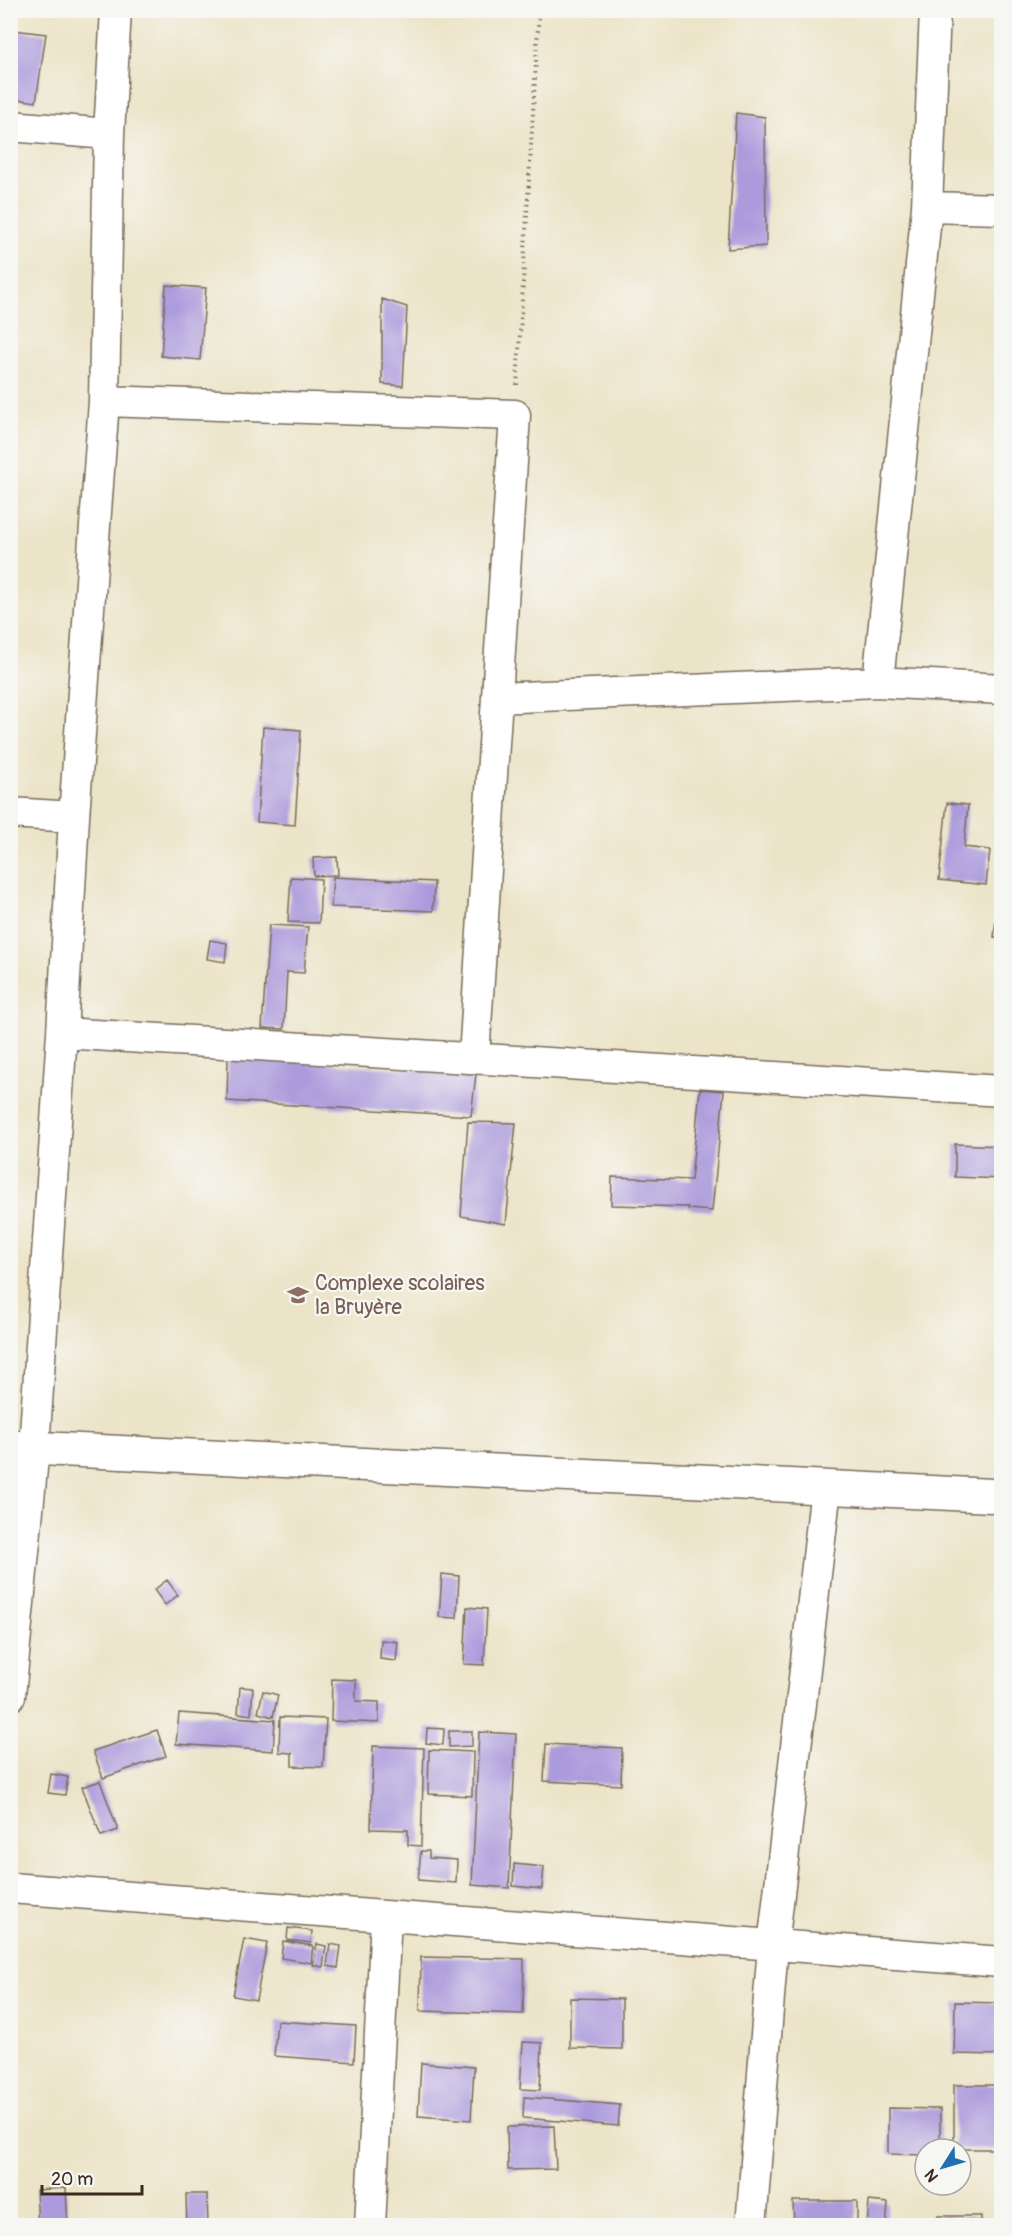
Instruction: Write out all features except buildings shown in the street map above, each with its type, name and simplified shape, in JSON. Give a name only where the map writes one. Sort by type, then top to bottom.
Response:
[{"type":"street","points":[[10,1696],[22,1448],[62,1033],[74,817],[104,401],[109,134],[116,10]]},
{"type":"street","points":[[878,682],[927,207],[935,10]]},
{"type":"street","points":[[10,126],[109,134]]},
{"type":"street","points":[[927,207],[1002,209]]},
{"type":"street","points":[[104,401],[515,416],[474,1058]]},
{"type":"street","points":[[497,698],[878,682],[1002,689]]},
{"type":"street","points":[[10,813],[74,817]]},
{"type":"street","points":[[62,1033],[1002,1091]]},
{"type":"street","points":[[22,1448],[1002,1497]]},
{"type":"street","points":[[751,2226],[773,1946],[826,1488]]},
{"type":"street","points":[[10,1888],[1002,1962]]},
{"type":"street","points":[[370,2226],[386,1917]]},
{"type":"path","points":[[515,416],[539,10]]},
{"type":"place","name":"Complexe scolaires la Bruyère","points":[[298,1295]]}]
